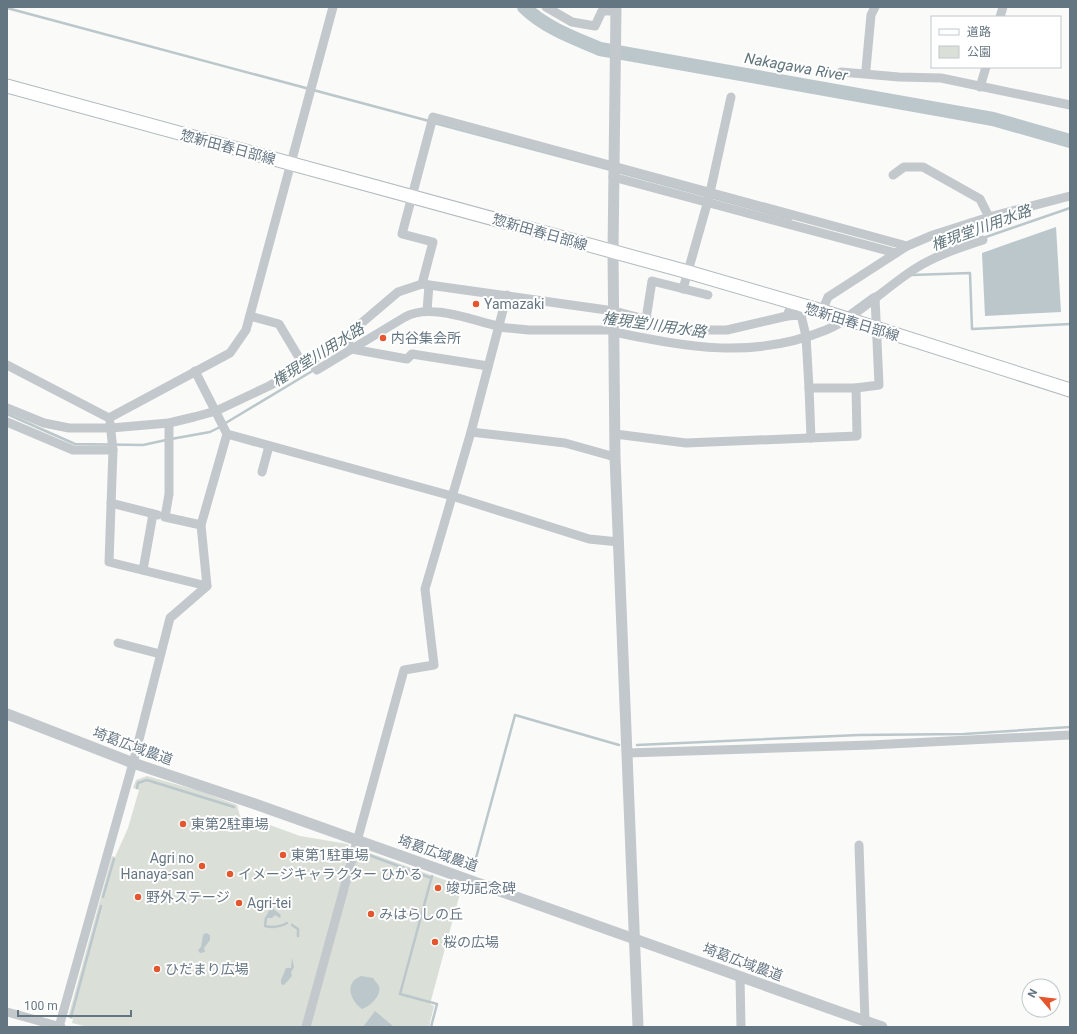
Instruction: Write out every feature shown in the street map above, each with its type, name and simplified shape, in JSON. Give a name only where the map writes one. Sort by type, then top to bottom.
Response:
[{"type":"main road","name":"惣新田春日部線","points":[[7,86],[688,272],[822,311],[877,330],[1070,390]]},
{"type":"street","points":[[109,418],[230,353],[246,330],[333,7]]},
{"type":"street","points":[[546,7],[572,22],[595,26],[602,11],[616,11],[613,172],[615,457],[638,1027]]},
{"type":"street","points":[[866,69],[871,15],[875,7]]},
{"type":"street","points":[[980,87],[986,68]]},
{"type":"street","points":[[841,72],[899,77],[942,78],[1070,105]]},
{"type":"street","points":[[683,289],[708,202],[731,97]]},
{"type":"street","points":[[427,311],[426,284],[433,242],[402,234],[433,117],[708,202],[896,253]]},
{"type":"street","points":[[893,175],[904,167],[923,167],[980,198],[989,217]]},
{"type":"street","points":[[613,172],[710,192],[907,246]]},
{"type":"street","points":[[822,311],[828,297],[907,246],[933,235],[989,217],[1070,196]]},
{"type":"street","points":[[250,316],[279,324],[308,364],[318,370],[410,314],[427,311],[498,327],[529,330],[614,329],[654,341],[699,347],[741,349],[771,346],[805,333],[826,330],[904,276],[932,259],[983,240]]},
{"type":"street","points":[[646,319],[652,281],[708,295]]},
{"type":"street","points":[[7,408],[44,423],[69,428],[111,428],[169,422],[216,411],[269,386],[308,364],[345,337],[398,292],[426,284],[614,311],[680,328],[728,330],[787,316],[801,315],[805,333],[811,438]]},
{"type":"street","points":[[306,1027],[404,670],[434,664],[425,589],[507,295]]},
{"type":"street","points":[[809,388],[856,388],[879,385],[875,297]]},
{"type":"street","points":[[787,316],[792,303]]},
{"type":"street","points":[[345,337],[352,349],[407,359],[412,354],[488,366]]},
{"type":"street","points":[[7,365],[109,418]]},
{"type":"street","points":[[195,372],[227,434],[201,525],[208,586]]},
{"type":"street","points":[[615,434],[686,444],[857,436],[856,388]]},
{"type":"street","points":[[109,418],[113,450],[109,562],[208,586]]},
{"type":"street","points":[[7,422],[73,450],[113,450]]},
{"type":"street","points":[[165,517],[169,494],[169,422]]},
{"type":"street","points":[[470,432],[565,443],[615,457]]},
{"type":"street","points":[[227,434],[452,496],[589,539],[618,542]]},
{"type":"street","points":[[262,472],[269,446]]},
{"type":"street","points":[[111,504],[201,525]]},
{"type":"street","points":[[144,570],[153,514]]},
{"type":"street","points":[[7,1012],[60,1027],[133,764],[170,618],[208,586]]},
{"type":"street","points":[[118,643],[160,654]]},
{"type":"street","name":"埼葛広域農道","points":[[7,714],[133,764],[255,804],[878,1026]]},
{"type":"street","points":[[628,753],[1070,735]]},
{"type":"street","points":[[858,845],[865,1021]]},
{"type":"street","points":[[740,977],[741,1027]]},
{"type":"green space","points":[[147,776],[200,791],[237,805],[240,816],[264,826],[267,824],[300,836],[348,844],[350,848],[360,853],[364,851],[462,886],[430,1004],[434,1006],[429,1027],[88,1027],[72,1023],[73,1019],[68,1018],[112,856],[115,857],[128,828],[139,790],[133,788],[136,780]]},
{"type":"shaded area","points":[[1056,227],[1061,312],[985,316],[982,253]]},
{"type":"shaded area","points":[[271,907],[281,915],[280,918],[275,915],[272,918],[265,918]]},
{"type":"shaded area","points":[[206,933],[210,935],[210,940],[204,948],[205,952],[200,953],[198,950],[201,947],[203,935]]},
{"type":"shaded area","points":[[292,958],[294,967],[291,972],[292,976],[284,985],[281,984],[286,968],[291,968]]},
{"type":"shaded area","points":[[361,976],[373,978],[379,986],[379,994],[377,997],[368,1006],[362,1009],[354,1001],[351,992],[352,983]]},
{"type":"shaded area","points":[[375,1011],[394,1027],[363,1027]]},
{"type":"waterway","name":"Nakagawa River","points":[[524,7],[550,26],[600,49],[993,119],[1070,141]]},
{"type":"waterway","points":[[7,8],[429,121]]},
{"type":"waterway","points":[[434,123],[611,170]]},
{"type":"waterway","points":[[618,172],[791,219]]},
{"type":"waterway","name":"権現堂川用水路","points":[[983,238],[1070,208]]},
{"type":"waterway","points":[[912,275],[970,273],[972,329],[1070,324]]},
{"type":"waterway","name":"権現堂川用水路","points":[[846,314],[872,295]]},
{"type":"waterway","name":"権現堂川用水路","points":[[224,424],[314,370]]},
{"type":"waterway","name":"権現堂川用水路","points":[[7,414],[75,444],[143,445],[166,440]]},
{"type":"waterway","name":"権現堂川用水路","points":[[171,439],[210,432],[220,427]]},
{"type":"waterway","points":[[450,863],[452,862],[473,869],[515,715],[619,745]]},
{"type":"waterway","points":[[637,745],[859,735],[964,734],[1070,727]]},
{"type":"waterway","points":[[137,788],[138,783],[147,780],[234,807]]},
{"type":"waterway","points":[[366,854],[431,878]]},
{"type":"waterway","points":[[103,897],[114,859]]},
{"type":"waterway","points":[[431,1027],[437,1004],[400,994],[432,876]]},
{"type":"waterway","points":[[71,1017],[101,906]]},
{"type":"waterway","points":[[266,918],[265,926],[276,927],[287,923]]},
{"type":"waterway","points":[[292,925],[298,929],[298,936]]},
{"type":"place","name":"Yamazaki","points":[[476,304]]},
{"type":"place","name":"内谷集会所","points":[[383,338]]},
{"type":"place","name":"東第2駐車場","points":[[183,824]]},
{"type":"place","name":"東第1駐車場","points":[[283,855]]},
{"type":"place","name":"Agri no Hanaya-san","points":[[202,866]]},
{"type":"place","name":"イメージキャラクター ひかる","points":[[230,874]]},
{"type":"place","name":"竣功記念碑","points":[[438,888]]},
{"type":"place","name":"野外ステージ","points":[[138,897]]},
{"type":"place","name":"Agri-tei","points":[[239,903]]},
{"type":"place","name":"みはらしの丘","points":[[371,914]]},
{"type":"place","name":"桜の広場","points":[[435,942]]},
{"type":"place","name":"ひだまり広場","points":[[157,969]]}]
